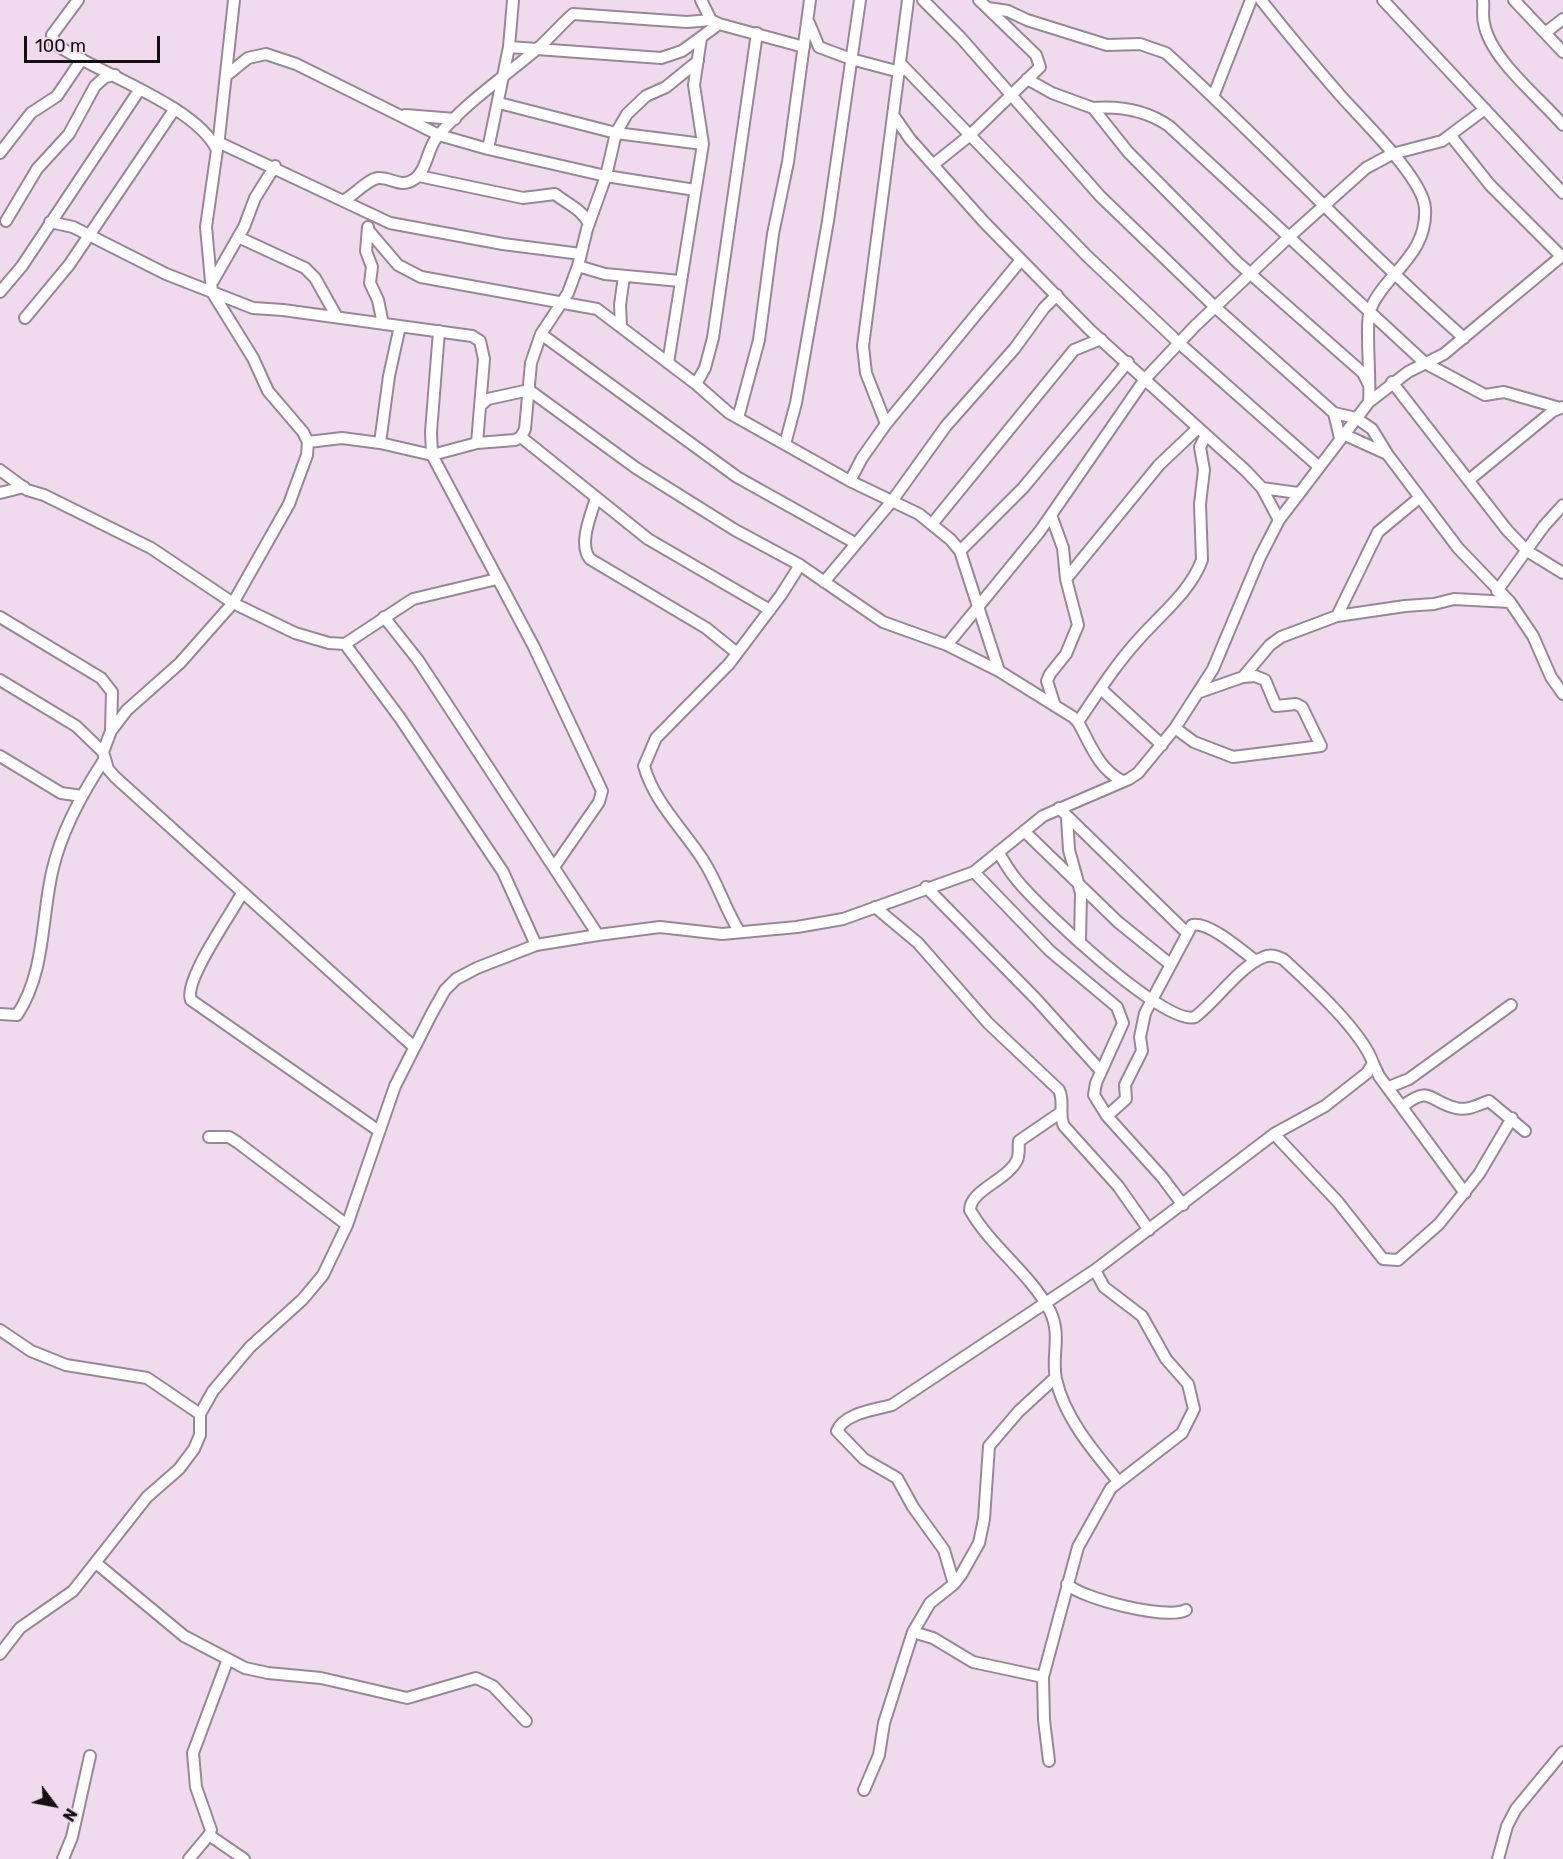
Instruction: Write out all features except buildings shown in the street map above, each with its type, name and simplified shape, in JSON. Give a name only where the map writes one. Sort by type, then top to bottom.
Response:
[{"type":"street","points":[[78,0],[51,39],[58,47],[115,75],[174,110],[209,136],[218,146],[275,166],[390,223],[503,244],[580,254]]},
{"type":"street","points":[[111,731],[127,710],[180,663],[233,603],[289,504],[307,455],[308,442],[303,432],[268,392],[253,358],[212,286],[206,226],[227,75],[234,0]]},
{"type":"street","points":[[488,149],[509,47],[513,0]]},
{"type":"street","points":[[701,0],[715,22]]},
{"type":"street","points":[[738,418],[759,340],[773,234],[788,162],[810,0]]},
{"type":"street","points":[[785,444],[796,403],[828,221],[860,0]]},
{"type":"street","points":[[886,424],[866,373],[863,346],[876,227],[901,68],[908,0]]},
{"type":"street","points":[[923,0],[1093,188],[1215,307],[1334,413],[1356,418],[1372,429],[1419,498],[1458,548],[1509,602],[1533,636],[1551,677],[1563,694]]},
{"type":"street","points":[[1212,97],[1259,0],[1392,154],[1417,187],[1425,208],[1416,249],[1394,276],[1369,314],[1369,402]]},
{"type":"street","points":[[1383,0],[1563,193]]},
{"type":"street","points":[[1483,0],[1484,23],[1501,56],[1530,93],[1563,125]]},
{"type":"street","points":[[1514,0],[1563,52]]},
{"type":"street","points":[[984,4],[1107,45],[1140,44],[1155,47],[1167,53],[1394,276],[1464,338]]},
{"type":"street","points":[[934,164],[969,136],[1040,67],[1040,61],[984,4]]},
{"type":"street","points":[[419,176],[432,144],[439,135],[504,74],[538,48],[563,22],[580,12],[687,22],[715,22],[804,47]]},
{"type":"street","points":[[808,20],[819,46],[851,59],[901,68],[1087,256],[1179,343],[1318,466]]},
{"type":"street","points":[[1545,33],[1563,20]]},
{"type":"street","points":[[509,47],[661,58],[682,51],[701,38],[715,22]]},
{"type":"street","points":[[696,384],[705,368],[712,338],[757,33]]},
{"type":"street","points":[[668,363],[704,144],[694,85],[701,38]]},
{"type":"street","points":[[227,75],[248,58],[266,54],[296,64],[439,135],[488,149],[606,176],[695,190]]},
{"type":"street","points":[[0,153],[31,113],[57,96],[82,59]]},
{"type":"street","points":[[308,442],[342,438],[380,443],[432,455],[477,443],[514,440],[521,437],[525,429],[531,363],[541,334],[562,302],[578,267],[589,224],[606,176],[616,133],[627,114],[646,96],[666,87],[698,61]]},
{"type":"street","points":[[6,221],[37,169],[69,134],[95,87],[105,77],[115,75]]},
{"type":"street","points":[[1026,79],[1052,93],[1093,108],[1120,107],[1154,116],[1175,132],[1369,314],[1425,363],[1485,395],[1504,392],[1562,407]]},
{"type":"street","points":[[0,292],[22,266],[50,222],[103,148],[140,89]]},
{"type":"street","points":[[499,103],[616,133],[704,144]]},
{"type":"street","points":[[1093,108],[1128,152],[1250,274],[1354,365],[1366,378],[1370,388]]},
{"type":"street","points":[[947,645],[1051,515],[1145,379],[1215,307],[1366,168],[1392,154],[1450,136],[1485,109]]},
{"type":"street","points":[[25,318],[69,265],[87,235],[174,110]]},
{"type":"street","points":[[402,115],[455,119]]},
{"type":"street","points":[[894,116],[910,139],[1021,260],[1101,339],[1262,488],[1278,520]]},
{"type":"street","points":[[0,1654],[20,1628],[73,1591],[147,1497],[179,1469],[194,1449],[200,1435],[200,1414],[230,1370],[303,1299],[323,1275],[347,1225],[395,1086],[450,984],[477,968],[536,945],[660,927],[710,934],[821,924],[974,872],[1043,816],[1138,773],[1162,745],[1200,692],[1217,659],[1278,520],[1341,436],[1369,402],[1392,382],[1444,354],[1562,256],[1490,185],[1450,136]]},
{"type":"street","points":[[212,286],[238,237],[255,198],[275,166]]},
{"type":"street","points":[[344,200],[371,180],[379,178],[401,184],[419,176],[523,198],[555,194],[568,206],[580,211],[589,224]]},
{"type":"street","points":[[367,212],[369,231],[366,251],[372,267],[370,283],[378,300],[383,324]]},
{"type":"street","points":[[50,222],[68,226],[166,274],[212,286],[253,308],[472,336],[480,341],[484,359],[477,443]]},
{"type":"street","points":[[369,231],[398,265],[421,277],[597,309],[738,418],[850,481],[919,514],[960,551],[999,671]]},
{"type":"street","points":[[238,237],[305,268],[315,278],[337,317]]},
{"type":"street","points":[[850,481],[862,458],[886,424],[1021,260]]},
{"type":"street","points":[[578,267],[605,274],[680,281]]},
{"type":"street","points":[[621,326],[620,305],[624,276]]},
{"type":"street","points":[[824,582],[892,501],[946,426],[1015,348],[1044,308],[1057,295]]},
{"type":"street","points":[[380,443],[389,376],[400,326]]},
{"type":"street","points":[[439,331],[430,432],[432,455],[534,647],[602,791],[599,802],[554,867]]},
{"type":"street","points":[[541,334],[737,477],[855,543]]},
{"type":"street","points":[[932,524],[1074,350],[1101,339]]},
{"type":"street","points":[[960,551],[1023,488],[1128,362]]},
{"type":"street","points":[[1392,382],[1527,550],[1563,573]]},
{"type":"street","points":[[480,406],[488,399],[529,390],[636,468],[735,530],[800,565],[883,622],[947,645],[999,671],[1055,706],[1078,722],[1101,766],[1122,781]]},
{"type":"street","points":[[1469,480],[1562,407]]},
{"type":"street","points":[[1334,413],[1341,436]]},
{"type":"street","points":[[1066,579],[1159,465],[1202,431]]},
{"type":"street","points":[[1078,722],[1137,640],[1172,605],[1199,568],[1202,560],[1200,504],[1204,470],[1200,447],[1202,431]]},
{"type":"street","points":[[1341,436],[1370,444],[1388,455]]},
{"type":"street","points":[[521,437],[648,539],[770,609]]},
{"type":"street","points":[[0,470],[24,487],[151,548],[233,603],[295,633],[329,643],[345,644],[413,599],[497,579]]},
{"type":"street","points":[[0,493],[24,487]]},
{"type":"street","points":[[1262,488],[1298,493]]},
{"type":"street","points":[[596,498],[587,526],[585,550],[590,559],[706,628],[737,653]]},
{"type":"street","points":[[1337,616],[1378,532],[1419,498]]},
{"type":"street","points":[[1497,591],[1563,505]]},
{"type":"street","points":[[1051,515],[1063,548],[1066,579],[1078,626],[1066,654],[1047,681],[1055,706]]},
{"type":"street","points":[[739,931],[705,863],[660,801],[648,780],[644,766],[656,738],[737,653],[800,565]]},
{"type":"street","points":[[1243,677],[1270,645],[1281,637],[1337,616],[1434,604],[1454,598],[1509,602]]},
{"type":"street","points":[[0,617],[101,678],[112,692],[111,731],[104,756],[82,796],[53,867],[39,957],[27,997],[17,1015],[0,1014]]},
{"type":"street","points":[[384,617],[418,660],[598,935]]},
{"type":"street","points":[[345,644],[400,718],[503,872],[536,945]]},
{"type":"street","points":[[1175,728],[1194,742],[1233,757],[1321,746],[1302,706],[1276,705],[1265,680],[1255,676],[1243,677],[1200,692]]},
{"type":"street","points":[[0,680],[76,726],[104,756],[115,777],[414,1047]]},
{"type":"street","points":[[1101,689],[1162,745]]},
{"type":"street","points":[[0,756],[60,793],[82,796]]},
{"type":"street","points":[[1059,808],[1187,933]]},
{"type":"street","points":[[1067,818],[1069,850],[1080,885],[1080,941]]},
{"type":"street","points":[[1024,831],[1118,922],[1170,964]]},
{"type":"street","points":[[998,852],[1027,892],[1080,941],[1152,1001],[1180,1017],[1189,1019],[1196,1017],[1256,961],[1268,956],[1283,959],[1366,1048],[1379,1076],[1466,1192]]},
{"type":"street","points":[[974,872],[1050,951],[1117,1008],[1123,1023],[1101,1071],[1094,1095],[1107,1116],[1155,1168],[1183,1205]]},
{"type":"street","points":[[926,887],[1036,999],[1101,1071]]},
{"type":"street","points":[[242,893],[196,972],[189,989],[191,1000],[379,1131]]},
{"type":"street","points":[[875,907],[918,943],[988,1023],[1059,1090],[1062,1104],[1060,1113],[1064,1126],[1129,1200],[1149,1230]]},
{"type":"street","points":[[1107,1116],[1126,1099],[1125,1085],[1142,1051],[1141,1024],[1192,925],[1199,924],[1256,961]]},
{"type":"street","points":[[1389,1087],[1408,1079],[1511,1005]]},
{"type":"street","points":[[954,1584],[944,1550],[913,1507],[897,1478],[864,1459],[837,1431],[849,1418],[892,1405],[929,1378],[1095,1270],[1274,1134],[1324,1106],[1367,1073],[1373,1063]]},
{"type":"street","points":[[1403,1106],[1414,1098],[1428,1094],[1454,1108],[1464,1109],[1489,1101],[1525,1131]]},
{"type":"street","points":[[1060,1113],[1019,1141],[1016,1163],[970,1203],[974,1217],[1045,1303],[1054,1325],[1058,1344],[1055,1378],[1065,1405],[1077,1426],[1118,1481]]},
{"type":"street","points":[[1274,1134],[1338,1202],[1383,1259],[1391,1261],[1398,1260],[1411,1251],[1466,1192],[1512,1118]]},
{"type":"street","points":[[209,1137],[229,1137],[237,1142],[347,1225]]},
{"type":"street","points":[[1049,1761],[1042,1700],[1043,1677],[1067,1584],[1085,1532],[1103,1497],[1118,1481],[1182,1433],[1192,1417],[1194,1401],[1188,1384],[1166,1359],[1142,1316],[1104,1287],[1095,1270]]},
{"type":"street","points":[[0,1330],[31,1351],[66,1365],[147,1378],[200,1414]]},
{"type":"street","points":[[864,1790],[879,1755],[884,1723],[913,1632],[930,1602],[954,1584],[979,1543],[984,1527],[989,1446],[1019,1411],[1055,1378]]},
{"type":"street","points":[[96,1563],[184,1636],[245,1668],[268,1673],[321,1678],[407,1698],[476,1678],[493,1686],[526,1721]]},
{"type":"street","points":[[1067,1584],[1077,1592],[1115,1604],[1175,1613],[1186,1610]]},
{"type":"street","points":[[913,1632],[933,1638],[973,1662],[1043,1677]]},
{"type":"street","points":[[189,1859],[209,1836],[211,1830],[196,1787],[193,1753],[228,1659]]},
{"type":"street","points":[[1498,1859],[1507,1826],[1516,1809],[1563,1752]]},
{"type":"street","points":[[63,1859],[72,1837],[90,1756]]},
{"type":"street","points":[[209,1836],[244,1859]]}]
